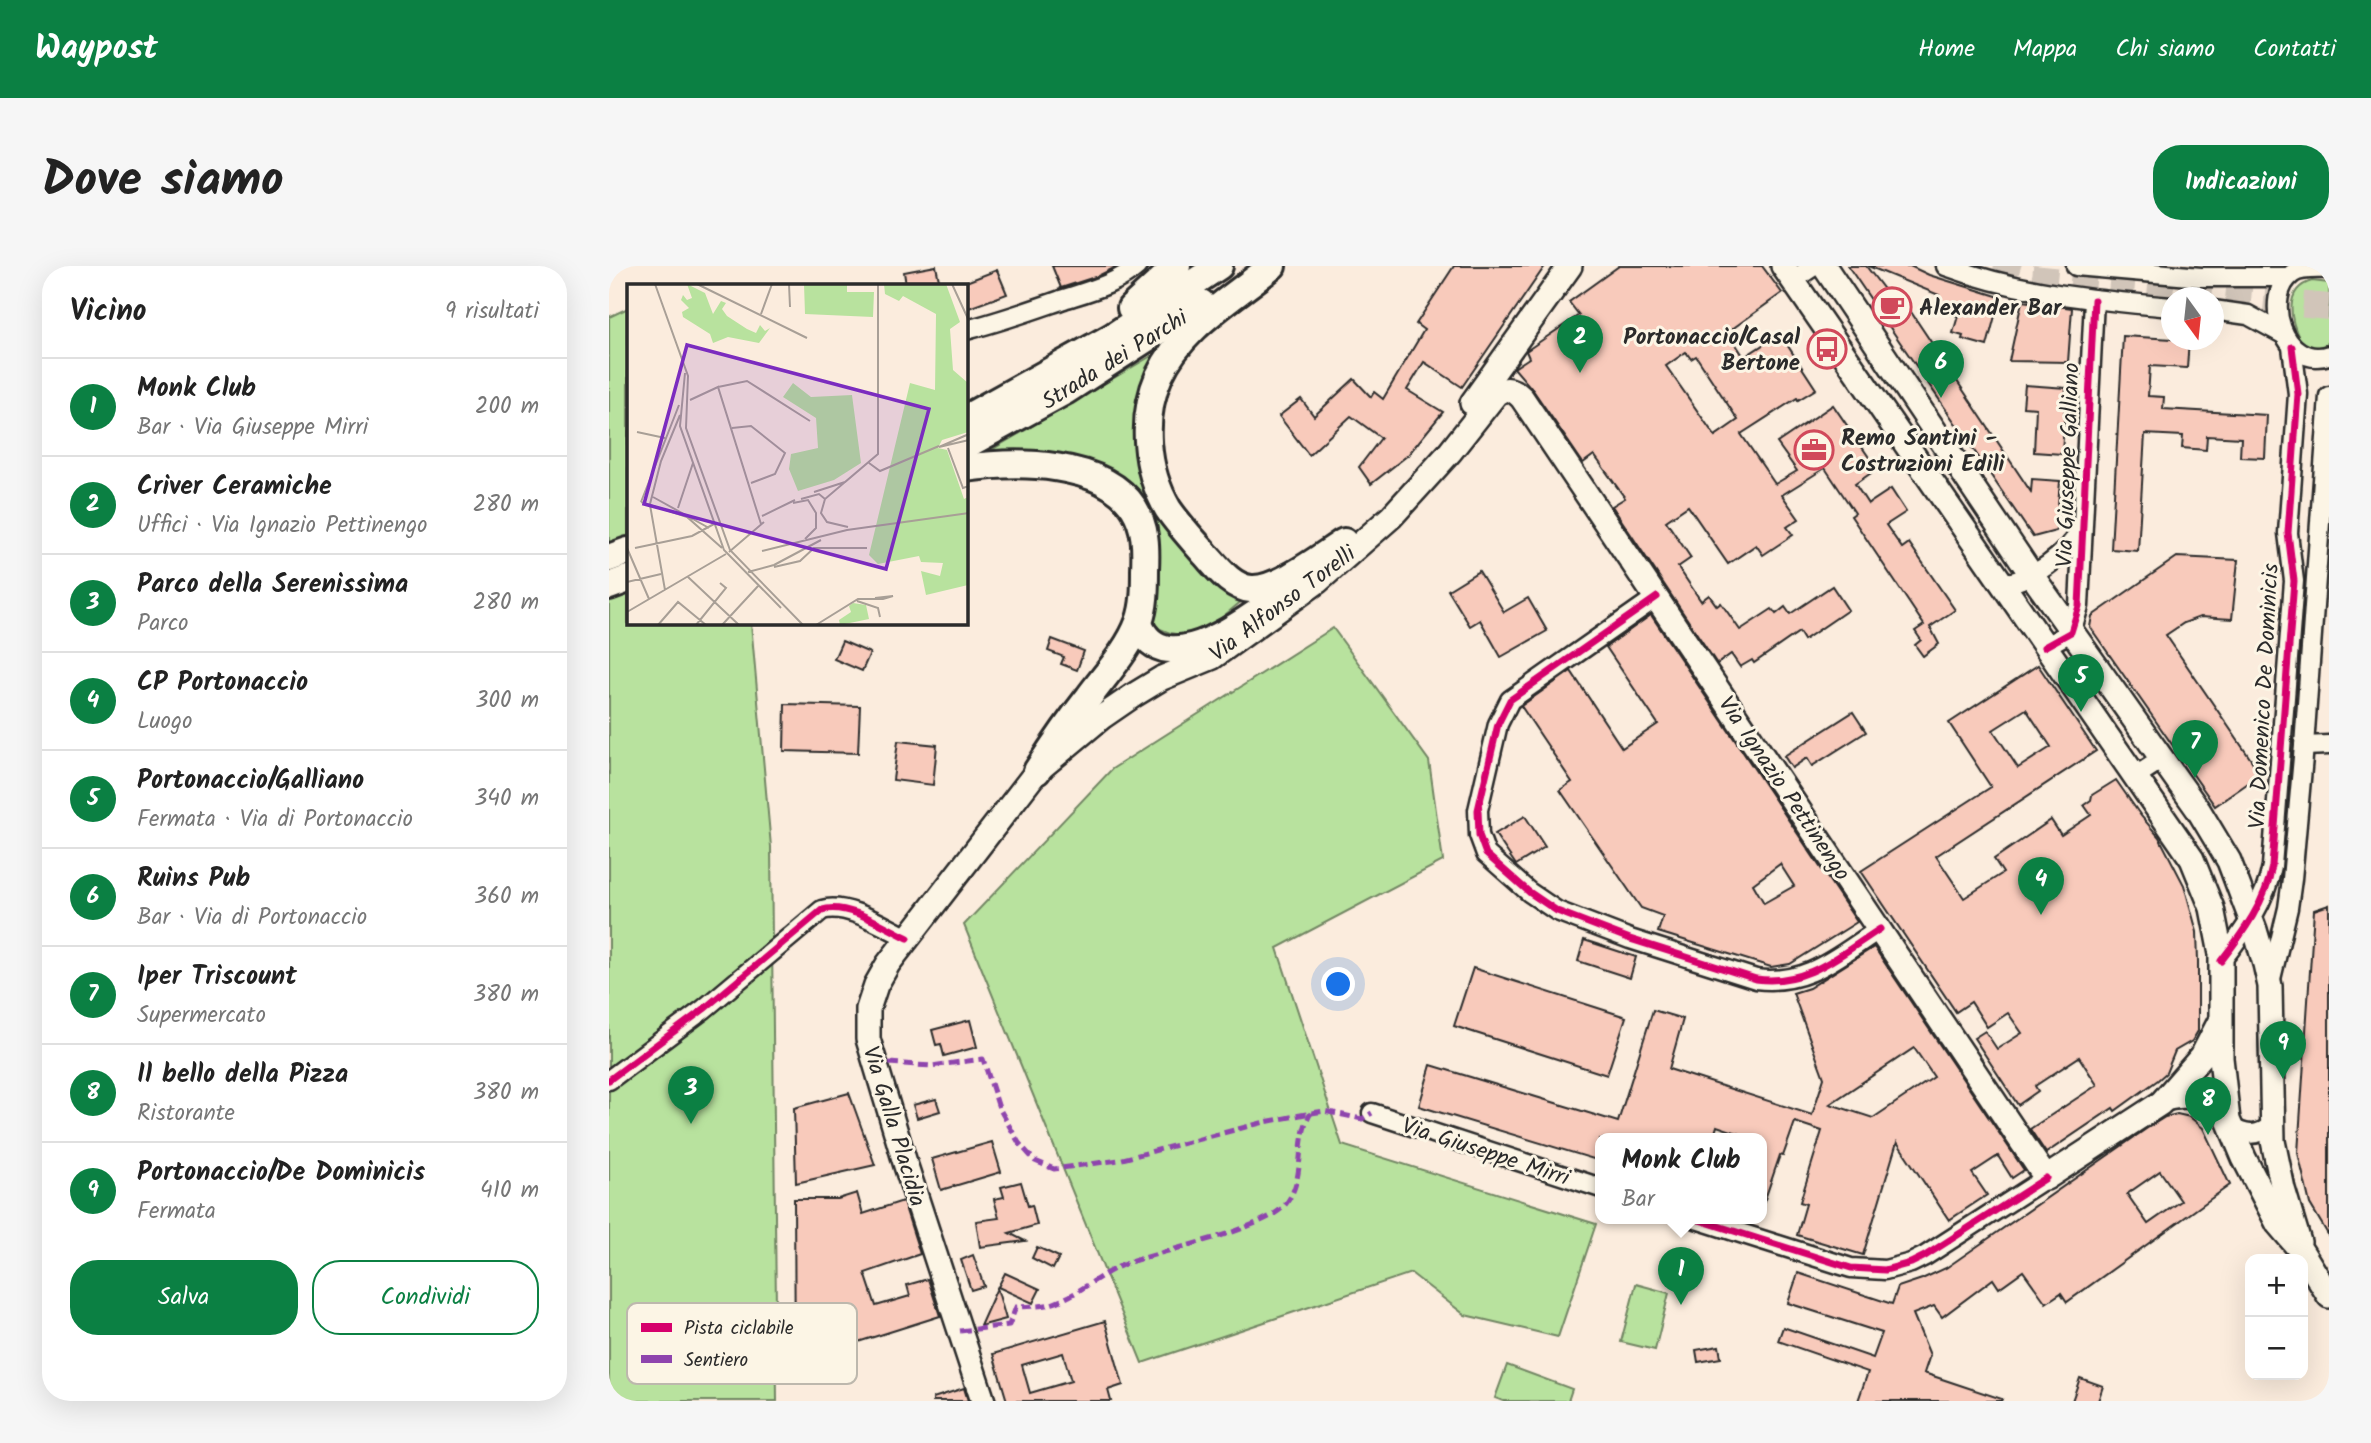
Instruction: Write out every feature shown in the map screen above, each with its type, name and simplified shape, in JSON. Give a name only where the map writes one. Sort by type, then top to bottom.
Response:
[{"type":"highway","points":[[1090,349],[1112,325],[1177,266]]},
{"type":"highway","name":"Strada dei Parchi","points":[[968,417],[1090,349],[1219,266]]},
{"type":"highway","name":"Strada dei Parchi","points":[[968,444],[1065,391],[1257,266]]},
{"type":"highway","points":[[1272,266],[1193,327],[1169,358],[1156,384],[1149,414],[1148,446],[1153,469],[1163,499],[1179,524],[1227,577],[1243,587],[1258,589],[1279,582],[1345,542]]},
{"type":"highway","points":[[968,468],[1030,465],[1092,476],[1120,492],[1136,512],[1142,526],[1146,544],[1144,603],[1139,624],[1037,771]]},
{"type":"highway","points":[[1139,624],[1146,638],[1168,649],[1187,649],[1208,642],[1285,592],[1345,542]]},
{"type":"highway","points":[[609,558],[627,551]]},
{"type":"highway","points":[[609,586],[627,579]]},
{"type":"main road","name":"Via Alfonso Torelli","points":[[1345,542],[1397,491],[1466,411],[1570,266]]},
{"type":"main road","points":[[1824,266],[2031,574],[2218,839],[2251,918],[2270,986],[2272,1125],[2276,1160],[2302,1252]]},
{"type":"main road","points":[[1788,273],[2044,647],[2136,776],[2199,872],[2212,908],[2221,961],[2220,1021],[2229,1120],[2251,1174],[2273,1215],[2286,1236],[2302,1252],[2329,1296]]},
{"type":"main road","name":"Via Ignazio Pettinengo","points":[[1514,345],[1513,367],[1522,398],[2046,1178]]},
{"type":"main road","name":"Via Alfonso Torelli","points":[[1037,771],[1102,717],[1134,695],[1162,678],[1213,657],[1286,606],[1336,566],[1399,508],[1450,452],[1495,395],[1510,389],[1522,398]]},
{"type":"main road","name":"Via Galla Placidia","points":[[983,1401],[906,1166],[869,1039],[868,1009],[876,985],[908,938],[1037,771]]},
{"type":"main road","points":[[2046,1178],[2161,1103],[2203,1056],[2220,1021]]},
{"type":"street","points":[[968,329],[1103,286],[1137,266]]},
{"type":"street","points":[[1788,273],[1814,266]]},
{"type":"street","points":[[1946,266],[2030,290],[2094,300],[2161,306]]},
{"type":"street","points":[[2076,266],[2185,277],[2329,269]]},
{"type":"street","name":"Via Domenico De Dominicis","points":[[2221,961],[2251,918],[2266,889],[2272,866],[2294,581],[2288,533],[2298,394],[2288,340],[2279,323],[2279,302],[2288,273]]},
{"type":"street","name":"Via Giuseppe Galliano","points":[[2071,632],[2080,597],[2094,300]]},
{"type":"street","points":[[2224,311],[2248,315],[2312,357],[2329,355]]},
{"type":"street","name":"Via Domenico De Dominicis","points":[[2270,986],[2288,908],[2304,746],[2329,396]]},
{"type":"street","points":[[2001,583],[2010,583],[2031,574],[2066,552],[2082,528]]},
{"type":"street","points":[[1657,597],[1510,700],[1498,724],[1478,810],[1479,835],[1486,854],[1528,892],[1557,911],[1630,939],[1756,979],[1778,981],[1801,977],[1880,929]]},
{"type":"street","points":[[2044,647],[2071,632]]},
{"type":"street","points":[[2304,746],[2329,745]]},
{"type":"street","points":[[2136,776],[2162,759]]},
{"type":"street","points":[[609,1080],[704,1009],[822,910],[831,907],[844,908],[908,938]]},
{"type":"street","points":[[2161,1103],[2179,1098],[2205,1101],[2252,1134],[2265,1131],[2272,1125]]},
{"type":"street","name":"Via Giuseppe Mirri","points":[[1372,1113],[1595,1186]]},
{"type":"street","points":[[1711,1224],[1833,1264],[1885,1270],[1925,1256],[2046,1178]]},
{"type":"green space","points":[[2312,281],[2329,283],[2329,342],[2318,349],[2301,342],[2291,307],[2297,291]]},
{"type":"green space","points":[[627,308],[627,625],[751,625],[771,847],[776,1303],[627,1303],[627,1384],[777,1384],[777,1401],[609,1401],[609,317]]},
{"type":"green space","points":[[1158,352],[1136,440],[1243,600],[1211,625],[1191,634],[1167,632],[1153,625],[1138,498],[983,455]]},
{"type":"green space","points":[[1333,628],[1429,761],[1443,861],[1277,948],[1342,1145],[1596,1224],[1558,1337],[1465,1315],[1411,1273],[1142,1363],[964,925],[1112,769]]},
{"type":"green space","points":[[1636,1284],[1669,1293],[1655,1350],[1621,1342]]},
{"type":"green space","points":[[1507,1365],[1572,1389],[1568,1401],[1503,1401],[1495,1398]]},
{"type":"building","points":[[936,266],[940,284],[906,284],[904,272]]},
{"type":"building","points":[[1052,266],[1118,266],[1098,276],[1061,288]]},
{"type":"building","points":[[1454,266],[1545,266],[1462,387],[1424,362],[1407,390],[1443,412],[1408,455],[1371,484],[1359,467],[1381,438],[1351,416],[1309,455],[1279,416],[1301,399],[1314,416],[1354,379],[1371,397],[1374,392],[1383,399],[1424,330],[1416,324]]},
{"type":"building","points":[[1619,266],[1762,266],[1782,293],[1728,332],[1744,357],[1780,334],[1816,389],[1741,434],[1775,484],[1797,471],[1777,443],[1833,405],[1877,469],[1855,484],[1868,504],[1891,489],[1906,512],[1886,525],[1902,548],[1909,543],[1955,610],[1930,627],[1939,644],[1923,656],[1915,645],[1921,640],[1915,631],[1924,625],[1851,516],[1855,513],[1825,468],[1782,495],[1799,519],[1787,527],[1793,535],[1763,555],[1756,545],[1728,564],[1688,506],[1666,521],[1691,558],[1678,567],[1701,601],[1709,595],[1717,606],[1721,603],[1740,630],[1772,609],[1776,614],[1785,607],[1790,614],[1832,586],[1848,610],[1804,640],[1799,632],[1754,663],[1752,660],[1740,667],[1731,654],[1717,664],[1612,506],[1625,498],[1594,455],[1583,463],[1533,390],[1514,368],[1529,358],[1526,351],[1579,315],[1569,302]],"holes":[[[1686,352],[1691,359],[1696,356],[1738,420],[1715,436],[1666,366]]]},
{"type":"building","points":[[1848,266],[1866,266],[1903,314],[1909,309],[2031,492],[2032,479],[2060,481],[2056,531],[2033,537]]},
{"type":"building","points":[[1868,266],[1910,266],[1929,275],[2000,297],[1987,346],[1962,339],[1963,336],[1953,333],[1958,316],[1934,309],[1939,295]]},
{"type":"building","points":[[997,270],[1007,294],[968,308],[966,282]]},
{"type":"building","points":[[2022,301],[2072,308],[2068,362],[2009,361]]},
{"type":"building","points":[[2123,336],[2161,338],[2161,350],[2188,350],[2187,368],[2150,366],[2148,396],[2164,397],[2163,409],[2267,415],[2265,458],[2240,457],[2241,438],[2207,436],[2206,450],[2182,448],[2183,436],[2145,434],[2138,551],[2111,549]]},
{"type":"building","points":[[2025,385],[2066,388],[2062,454],[2034,452],[2036,408],[2023,407]]},
{"type":"building","points":[[2177,557],[2238,560],[2232,619],[2200,617],[2184,623],[2166,635],[2256,767],[2254,779],[2215,806],[2090,627],[2092,616]]},
{"type":"building","points":[[1479,571],[1504,612],[1528,598],[1547,631],[1501,657],[1480,620],[1470,626],[1448,590]]},
{"type":"building","points":[[1651,615],[1857,922],[1790,964],[1771,967],[1658,932],[1663,916],[1641,908],[1560,790],[1572,782],[1521,706],[1571,671],[1622,748],[1658,724],[1606,647]],"holes":[[[1780,864],[1794,886],[1764,903],[1753,884]]]},
{"type":"building","points":[[1052,639],[1084,651],[1077,670],[1061,664],[1064,657],[1048,651]]},
{"type":"building","points":[[842,641],[870,653],[862,671],[834,659]]},
{"type":"building","points":[[2038,665],[2096,751],[1936,856],[1964,898],[2003,873],[1994,859],[2051,820],[2061,835],[2091,815],[2084,805],[2091,800],[2092,795],[2116,780],[2159,837],[2184,885],[2197,932],[2198,1031],[2192,1041],[2175,1051],[2166,1073],[2158,1080],[2115,1111],[2113,1108],[2046,1153],[2030,1129],[2097,1085],[2079,1057],[2035,1086],[2038,1091],[2018,1105],[1974,1038],[1985,1031],[1997,1049],[2022,1033],[2008,1013],[1987,1027],[1971,1002],[1956,1012],[1861,871],[1991,787],[1949,723]],"holes":[[[2026,709],[2051,747],[2018,768],[1993,730]]]},
{"type":"building","points":[[785,704],[860,706],[858,753],[784,751]]},
{"type":"building","points":[[1853,712],[1866,732],[1812,766],[1807,758],[1792,768],[1784,756]]},
{"type":"building","points":[[898,741],[937,745],[933,785],[893,780]]},
{"type":"building","points":[[1525,816],[1545,847],[1516,865],[1495,834]]},
{"type":"building","points":[[2329,905],[2329,1236],[2310,1204],[2298,1153],[2314,910]]},
{"type":"building","points":[[1584,940],[1636,957],[1630,978],[1578,961]]},
{"type":"building","points":[[1874,947],[2024,1170],[2012,1178],[1998,1156],[1972,1173],[1987,1195],[1949,1220],[1897,1142],[1863,1255],[1797,1235],[1806,1204],[1800,1202],[1822,1131],[1795,1122],[1767,1193],[1767,1133],[1737,1133],[1717,1126],[1715,1133],[1595,1133],[1595,1159],[1419,1106],[1431,1065],[1618,1122],[1653,1010],[1683,1019],[1669,1069],[1812,1115],[1824,1078],[1793,993],[1809,988]],"holes":[[[1914,1048],[1934,1077],[1873,1118],[1830,1104]]]},
{"type":"building","points":[[1473,968],[1626,1017],[1607,1075],[1454,1026]]},
{"type":"building","points":[[970,1020],[977,1047],[944,1056],[941,1044],[936,1045],[932,1030]]},
{"type":"building","points":[[849,1093],[875,1165],[796,1183],[794,1108]]},
{"type":"building","points":[[936,1099],[940,1111],[917,1118],[913,1105]]},
{"type":"building","points":[[2177,1114],[2190,1117],[2203,1128],[2230,1185],[2067,1302],[2061,1293],[2046,1303],[2023,1271],[1999,1288],[1993,1279],[1942,1317],[1934,1306],[1913,1314],[1930,1355],[1924,1373],[2002,1399],[2001,1401],[1858,1401],[1868,1372],[1778,1341],[1783,1327],[1873,1358],[1882,1333],[1788,1303],[1798,1273],[1892,1304],[1898,1287],[1946,1268],[2165,1117]],"holes":[[[2160,1171],[2181,1201],[2148,1224],[2127,1194]]]},
{"type":"building","points":[[992,1142],[1001,1172],[941,1190],[932,1159]]},
{"type":"building","points":[[1021,1182],[1028,1206],[1032,1205],[1037,1225],[1009,1233],[1025,1241],[980,1247],[976,1221],[999,1218],[994,1199],[1004,1197],[1001,1187]]},
{"type":"building","points":[[857,1193],[863,1214],[903,1201],[920,1254],[865,1273],[876,1306],[910,1296],[907,1285],[928,1279],[940,1316],[857,1342],[857,1303],[795,1303],[794,1199],[838,1199]]},
{"type":"building","points":[[1037,1247],[1059,1257],[1053,1269],[1032,1258]]},
{"type":"building","points":[[973,1255],[984,1286],[971,1290],[961,1260]]},
{"type":"building","points":[[1005,1273],[1040,1289],[1033,1303],[998,1287]]},
{"type":"building","points":[[997,1288],[1006,1319],[980,1326]]},
{"type":"building","points":[[1105,1321],[1123,1385],[1108,1390],[1111,1401],[1007,1401],[993,1354]],"holes":[[[1063,1353],[1071,1381],[1030,1393],[1022,1365]]]},
{"type":"building","points":[[1719,1346],[1721,1358],[1698,1362],[1696,1350]]},
{"type":"building","points":[[2080,1378],[2103,1386],[2098,1401],[2072,1401]]},
{"type":"building","points":[[964,1388],[968,1401],[933,1401],[933,1398]]},
{"type":"tunnel","points":[[1994,266],[2032,278],[2329,307]]},
{"type":"marked path","points":[[874,1062],[931,1066],[983,1059],[999,1108],[1019,1143],[1035,1161],[1054,1169],[1119,1160],[1265,1122],[1311,1113],[1324,1111],[1362,1119],[1372,1113]]},
{"type":"marked path","points":[[960,1331],[1009,1325],[1016,1307],[1054,1303],[1125,1264],[1235,1231],[1274,1214],[1285,1205],[1292,1194],[1303,1135],[1311,1113]]},
{"type":"cycle path","points":[[2044,647],[2071,632],[2079,606],[2094,300]]},
{"type":"cycle path","points":[[2221,961],[2259,904],[2272,866],[2294,581],[2288,533],[2298,394],[2292,347]]},
{"type":"cycle path","points":[[1657,597],[1510,700],[1498,724],[1478,810],[1479,835],[1486,854],[1529,892],[1557,911],[1630,939],[1756,979],[1775,980],[1807,973],[1836,958],[1880,929]]},
{"type":"cycle path","points":[[609,1080],[704,1009],[822,910],[832,908],[854,912],[908,938]]},
{"type":"cycle path","points":[[1712,1224],[1851,1268],[1885,1270],[1925,1256],[2046,1178]]},
{"type":"place","name":"Alexander Bar","points":[[1892,307]]},
{"type":"place","name":"Portonaccio/Casal Bertone","points":[[1827,349]]},
{"type":"place","name":"Criver Ceramiche","points":[[1580,373]]},
{"type":"place","name":"Ruins Pub","points":[[1941,398]]},
{"type":"place","name":"Remo Santini - Costruzioni Edili","points":[[1814,450]]},
{"type":"place","name":"Portonaccio/Galliano","points":[[2081,712]]},
{"type":"place","name":"Iper Triscount","points":[[2195,778]]},
{"type":"place","name":"CP Portonaccio","points":[[2041,915]]},
{"type":"place","name":"Portonaccio/De Dominicis","points":[[2283,1079]]},
{"type":"place","name":"Parco della Serenissima","points":[[691,1124]]},
{"type":"place","name":"Il bello della Pizza","points":[[2208,1135]]},
{"type":"place","name":"Monk Club","points":[[1681,1305]]}]
